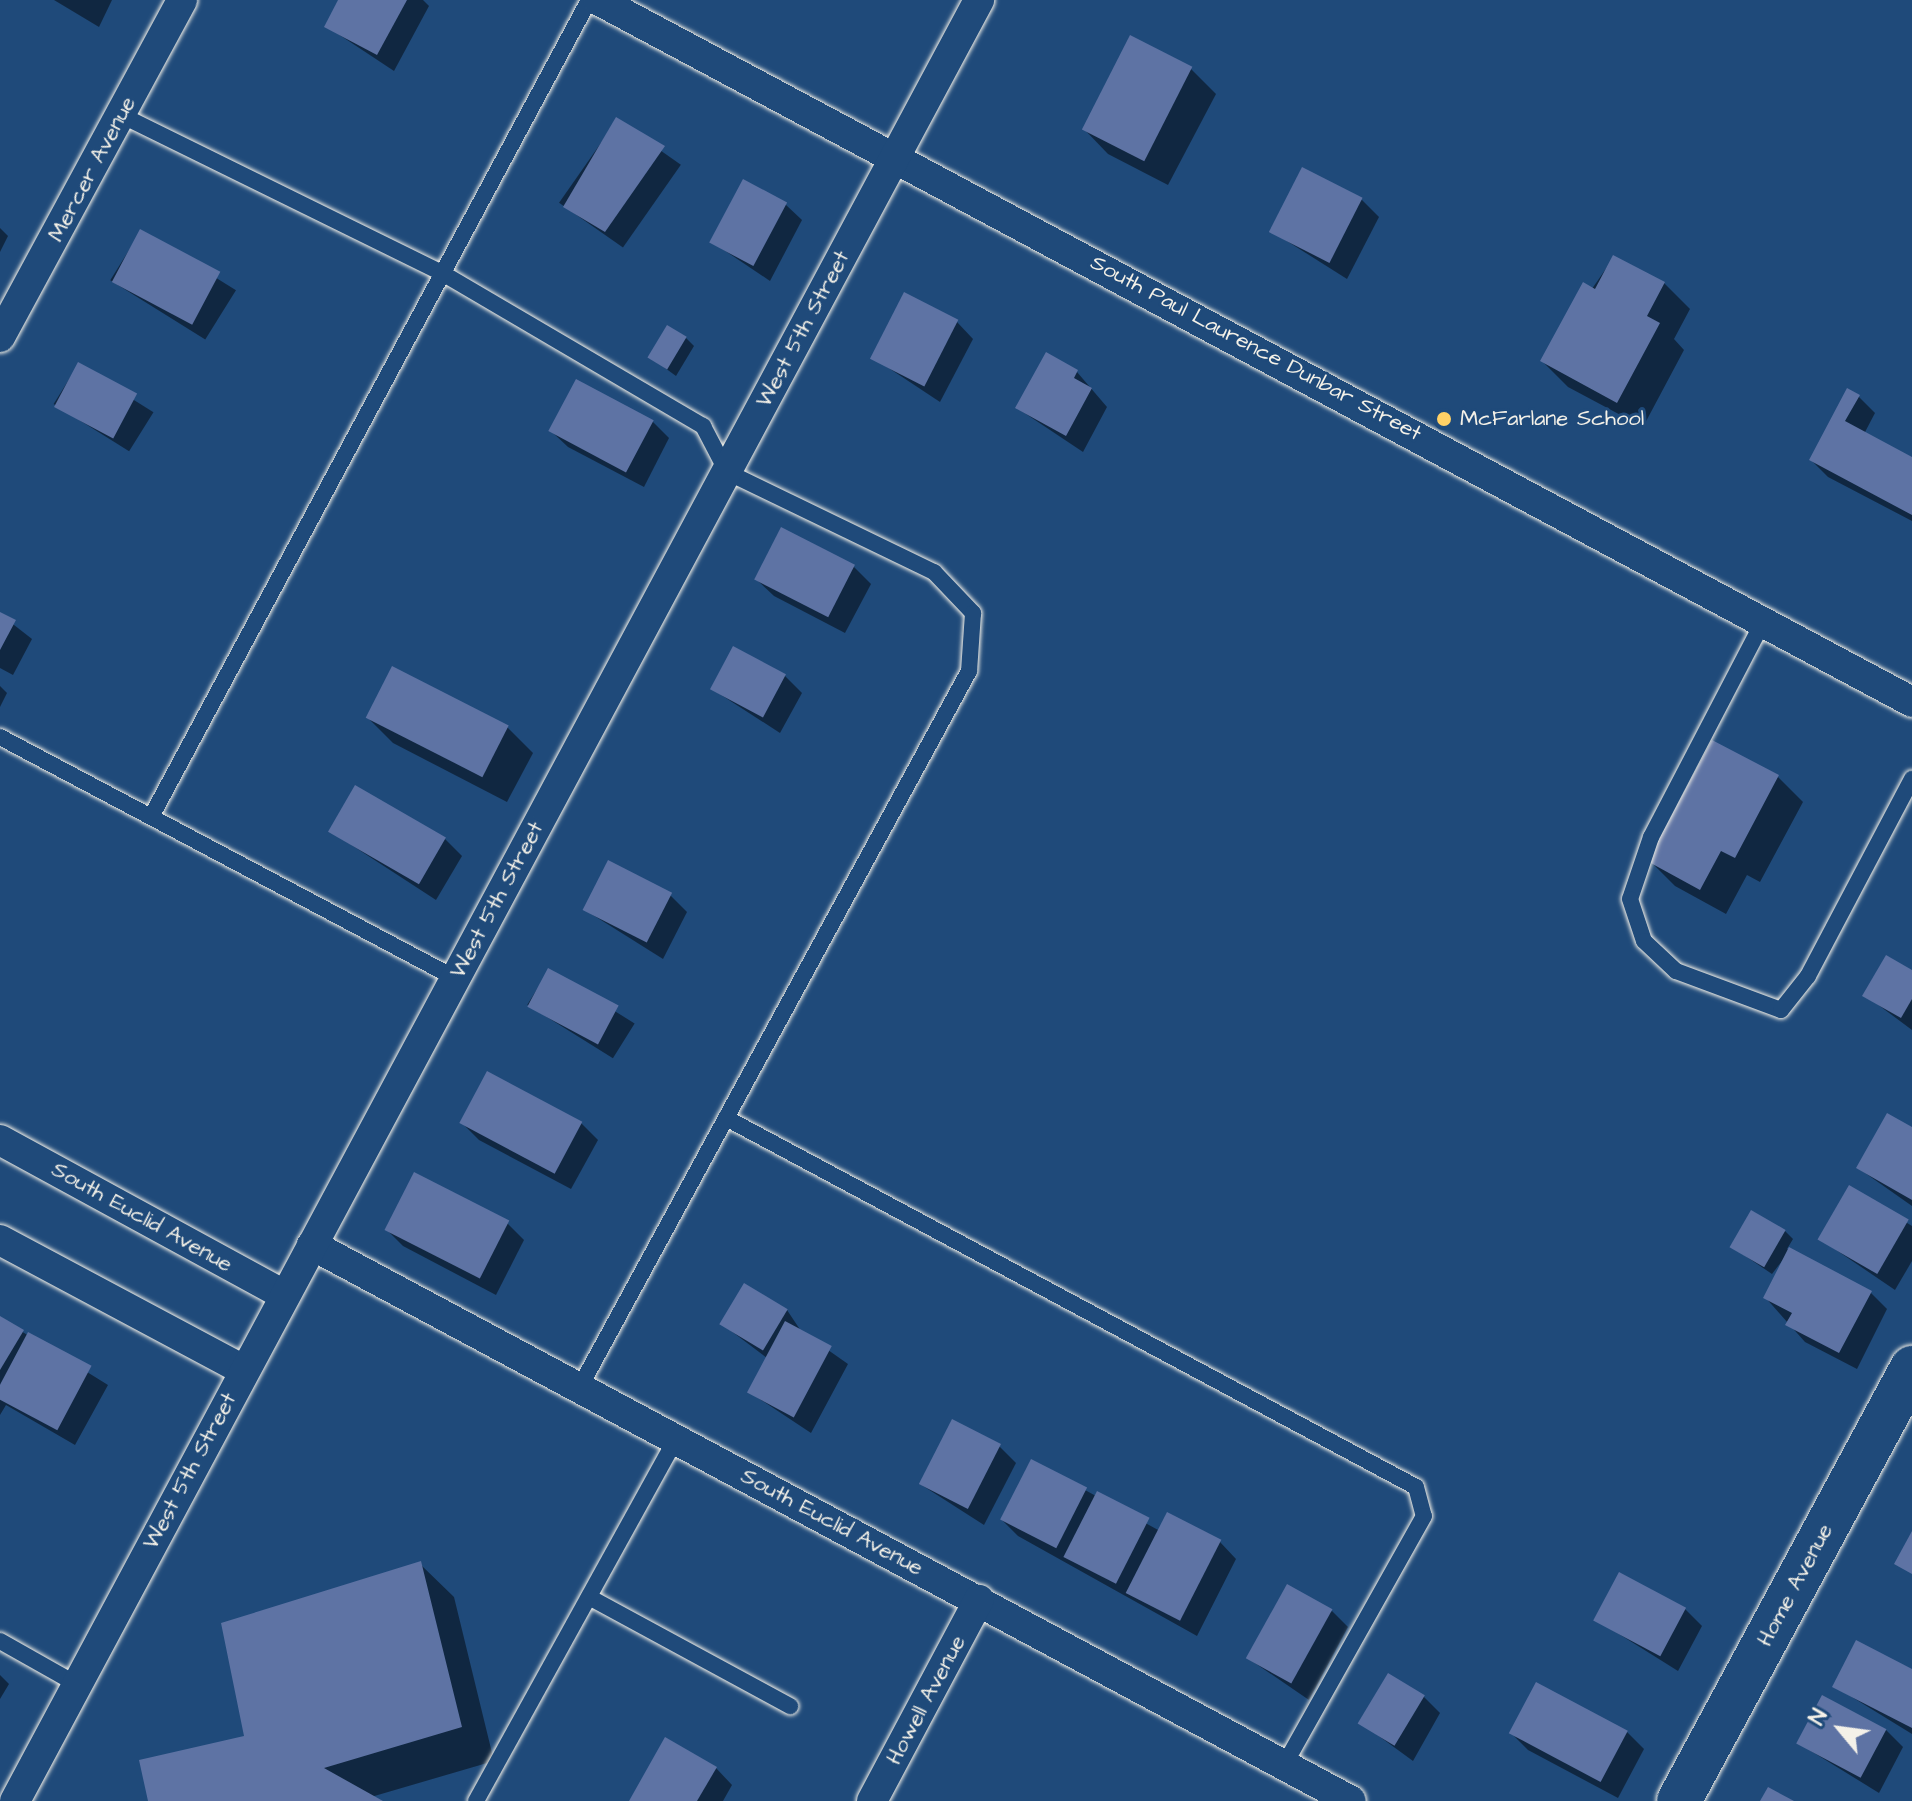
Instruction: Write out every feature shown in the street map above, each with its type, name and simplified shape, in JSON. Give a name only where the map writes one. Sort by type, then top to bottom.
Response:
[{"type":"street","name":"Mercer Avenue","points":[[0,337],[182,0]]},
{"type":"street","name":"South Paul Laurence Dunbar Street","points":[[598,0],[897,155],[1912,702]]},
{"type":"street","name":"West 5th Street","points":[[15,1801],[979,0]]},
{"type":"street","name":"South Euclid Avenue","points":[[0,1140],[284,1295]]},
{"type":"street","points":[[0,1240],[243,1370]]},
{"type":"street","name":"South Euclid Avenue","points":[[312,1245],[1351,1801]]},
{"type":"street","name":"Home Avenue","points":[[1679,1801],[1906,1394]]},
{"type":"street","name":"Howell Avenue","points":[[872,1801],[979,1600]]},
{"type":"lane","points":[[151,817],[589,0]]},
{"type":"lane","points":[[121,115],[442,273],[703,426],[727,472],[934,572],[973,613],[969,671],[580,1387]]},
{"type":"lane","points":[[1763,622],[1664,810],[1630,899],[1644,941],[1676,971],[1781,1010],[1808,976],[1865,858],[1912,779]]},
{"type":"lane","points":[[0,737],[455,978]]},
{"type":"lane","points":[[726,1118],[1416,1487],[1424,1516],[1284,1765]]},
{"type":"lane","points":[[476,1801],[676,1438]]},
{"type":"lane","points":[[589,1597],[790,1706]]},
{"type":"lane","points":[[0,1641],[78,1685]]},
{"type":"building","points":[[338,0],[407,0],[377,55],[324,27]]},
{"type":"building","points":[[1130,35],[1192,67],[1144,161],[1082,129]]},
{"type":"building","points":[[616,117],[665,146],[605,232],[563,207]]},
{"type":"building","points":[[1302,167],[1363,198],[1329,263],[1269,232]]},
{"type":"building","points":[[743,179],[787,202],[753,266],[709,243]]},
{"type":"building","points":[[140,229],[220,272],[192,325],[112,282]]},
{"type":"building","points":[[1613,255],[1665,282],[1647,316],[1660,323],[1617,403],[1540,361],[1583,282],[1595,289]]},
{"type":"building","points":[[904,292],[958,320],[924,387],[870,359]]},
{"type":"building","points":[[667,325],[687,337],[667,369],[647,358]]},
{"type":"building","points":[[1046,352],[1078,370],[1074,378],[1092,388],[1066,436],[1015,408]]},
{"type":"building","points":[[78,362],[137,393],[113,438],[54,407]]},
{"type":"building","points":[[576,379],[654,420],[626,472],[548,431]]},
{"type":"building","points":[[1847,388],[1860,395],[1845,421],[1912,457],[1912,515],[1809,460]]},
{"type":"building","points":[[781,527],[855,565],[828,617],[754,580]]},
{"type":"building","points":[[0,612],[16,620],[0,650]]},
{"type":"building","points":[[733,646],[786,674],[763,717],[710,689]]},
{"type":"building","points":[[392,666],[509,725],[482,777],[366,718]]},
{"type":"building","points":[[1712,740],[1779,775],[1735,858],[1721,851],[1700,890],[1647,861]]},
{"type":"building","points":[[355,785],[446,838],[419,884],[328,832]]},
{"type":"building","points":[[608,860],[672,893],[647,943],[583,910]]},
{"type":"building","points":[[1886,955],[1912,970],[1912,999],[1901,1018],[1862,996]]},
{"type":"building","points":[[548,968],[619,1006],[598,1044],[527,1007]]},
{"type":"building","points":[[487,1071],[582,1122],[555,1174],[459,1123]]},
{"type":"building","points":[[1887,1113],[1912,1127],[1912,1200],[1856,1168]]},
{"type":"building","points":[[414,1172],[509,1221],[480,1278],[384,1230]]},
{"type":"building","points":[[1849,1185],[1909,1220],[1877,1274],[1818,1240]]},
{"type":"building","points":[[1751,1210],[1786,1230],[1764,1267],[1730,1247]]},
{"type":"building","points":[[1789,1247],[1872,1291],[1839,1353],[1785,1325],[1792,1313],[1763,1298]]},
{"type":"building","points":[[744,1283],[788,1309],[763,1350],[719,1324]]},
{"type":"building","points":[[0,1316],[24,1330],[0,1370]]},
{"type":"building","points":[[785,1321],[832,1346],[794,1417],[747,1393]]},
{"type":"building","points":[[28,1332],[92,1366],[57,1430],[0,1400],[0,1385]]},
{"type":"building","points":[[952,1419],[1001,1444],[968,1509],[919,1484]]},
{"type":"building","points":[[1031,1459],[1087,1488],[1056,1548],[1000,1520]]},
{"type":"building","points":[[1097,1491],[1150,1518],[1116,1584],[1063,1557]]},
{"type":"building","points":[[1167,1512],[1221,1540],[1180,1621],[1126,1593]]},
{"type":"building","points":[[1912,1531],[1912,1574],[1894,1564]]},
{"type":"building","points":[[421,1561],[462,1727],[324,1768],[383,1801],[148,1801],[139,1760],[244,1736],[221,1623]]},
{"type":"building","points":[[1619,1572],[1686,1608],[1660,1656],[1593,1621]]},
{"type":"building","points":[[1287,1584],[1332,1609],[1291,1684],[1246,1658]]},
{"type":"building","points":[[1856,1640],[1912,1669],[1912,1728],[1832,1687]]},
{"type":"building","points":[[1388,1673],[1425,1695],[1394,1746],[1358,1724]]},
{"type":"building","points":[[1536,1682],[1628,1731],[1601,1782],[1509,1733]]},
{"type":"building","points":[[1822,1695],[1886,1729],[1861,1778],[1796,1744]]},
{"type":"building","points":[[665,1737],[717,1767],[697,1801],[629,1801]]},
{"type":"building","points":[[1768,1787],[1794,1801],[1760,1801]]},
{"type":"place","name":"McFarlane School","points":[[1444,419]]}]
